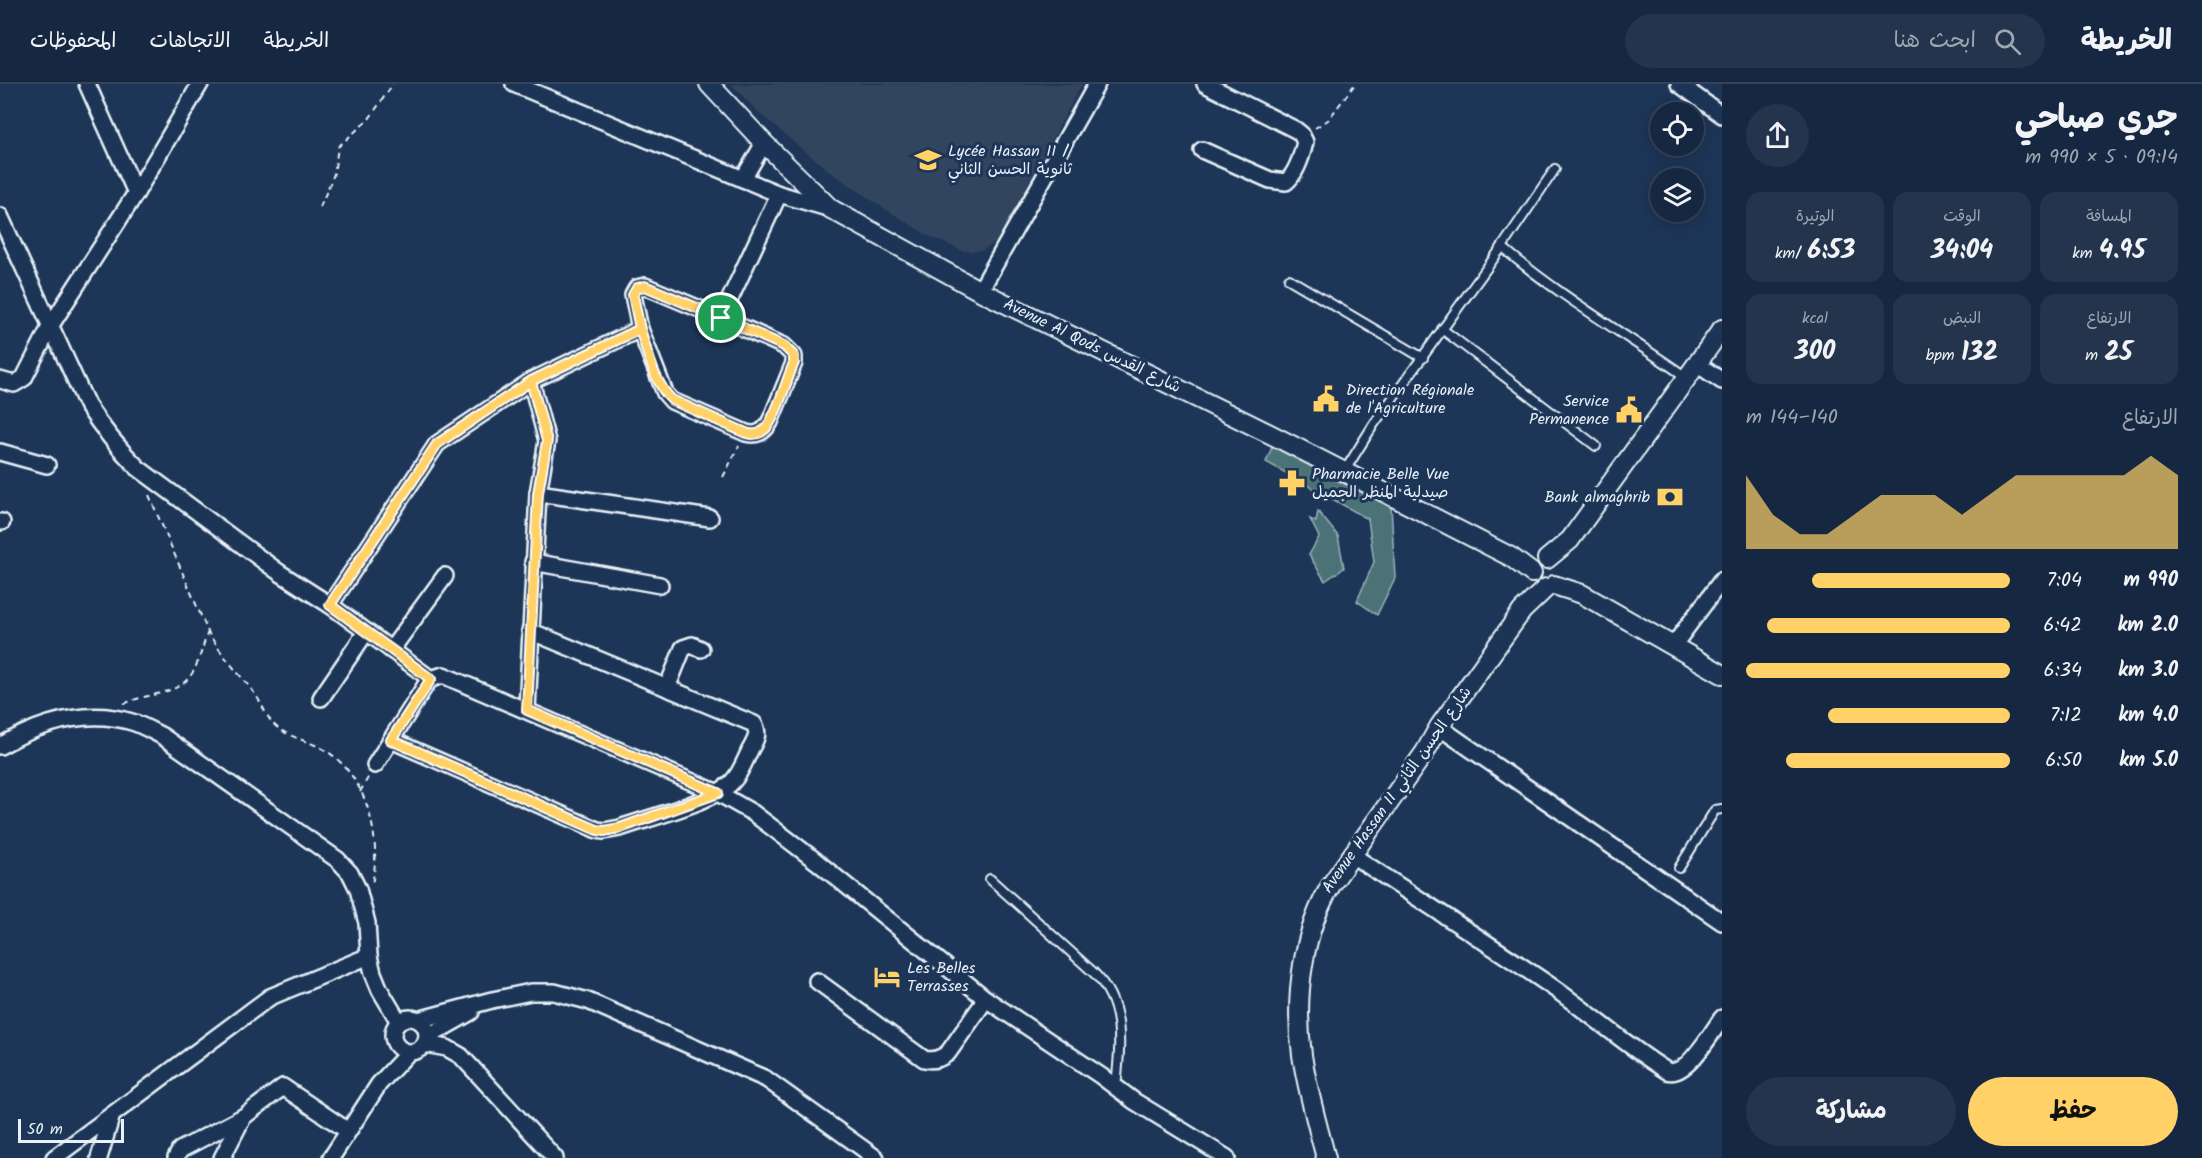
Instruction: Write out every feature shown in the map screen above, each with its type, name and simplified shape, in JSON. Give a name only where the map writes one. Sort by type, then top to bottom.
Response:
[{"type":"street","points":[[87,84],[136,193]]},
{"type":"street","points":[[0,380],[14,384],[24,378],[51,325],[136,193],[200,84]]},
{"type":"street","points":[[514,84],[743,180],[779,194],[831,209]]},
{"type":"street","name":"Avenue Al Qods شارع القدس","points":[[709,84],[764,143],[831,209],[980,291],[1546,574],[1722,674]]},
{"type":"street","points":[[980,291],[1097,84]]},
{"type":"street","points":[[1203,150],[1270,180],[1286,182],[1291,178],[1305,142],[1301,135],[1205,84]]},
{"type":"street","points":[[1679,84],[1722,115]]},
{"type":"street","points":[[743,180],[764,143]]},
{"type":"street","points":[[721,318],[779,194]]},
{"type":"street","points":[[0,216],[87,405],[103,430],[138,468],[280,573],[330,605],[431,679]]},
{"type":"street","points":[[645,286],[721,318],[784,346],[794,356],[794,363],[767,428],[757,434],[746,433],[672,400],[665,393],[640,329],[633,295],[637,288],[645,286]]},
{"type":"street","points":[[330,605],[437,444],[531,381],[640,329]]},
{"type":"street","name":"Avenue Hassan II شارع الحسن الثاني","points":[[1326,1158],[1302,1056],[1300,1003],[1308,939],[1320,903],[1546,574],[1722,329]]},
{"type":"street","points":[[1692,371],[1722,381]]},
{"type":"street","points":[[527,710],[538,493],[547,441],[531,381]]},
{"type":"street","points":[[0,452],[47,465]]},
{"type":"street","points":[[538,493],[711,518]]},
{"type":"street","points":[[533,562],[660,585]]},
{"type":"street","points":[[391,650],[445,576]]},
{"type":"street","points":[[1673,646],[1722,580]]},
{"type":"street","points":[[391,740],[597,830],[604,831],[620,828],[718,793],[736,777],[757,737],[756,728],[750,722],[530,631]]},
{"type":"street","points":[[321,698],[366,632]]},
{"type":"street","points":[[667,688],[683,648],[692,645],[701,649]]},
{"type":"street","points":[[375,765],[431,679],[443,675],[718,793],[753,813],[816,861],[986,999],[1116,1087],[1227,1158]]},
{"type":"street","points":[[0,746],[27,731],[64,719],[106,716],[134,722],[162,736],[338,860],[350,873],[364,906],[368,923],[372,973],[399,1022]]},
{"type":"street","points":[[1439,727],[1722,922]]},
{"type":"street","points":[[1352,855],[1549,985],[1588,1012],[1609,1031],[1667,1071],[1676,1072],[1685,1067],[1722,1018]]},
{"type":"street","points":[[54,1158],[111,1118],[270,997],[369,956]]},
{"type":"street","points":[[817,981],[924,1059],[932,1060],[941,1059],[948,1053],[986,999]]},
{"type":"street","points":[[418,1020],[531,992],[554,992],[588,1001],[766,1079],[876,1158]]},
{"type":"street","points":[[331,1158],[379,1083],[408,1053],[415,1052],[426,1040],[492,1000]]},
{"type":"street","points":[[379,1083],[394,1040],[395,1027],[399,1022],[412,1018],[418,1020],[427,1030],[426,1040]]},
{"type":"street","points":[[394,1040],[397,1046],[408,1053]]},
{"type":"street","points":[[426,1040],[461,1056],[555,1158]]},
{"type":"street","points":[[176,1158],[180,1150],[243,1117],[283,1087],[348,1131]]},
{"type":"street","points":[[222,1158],[243,1117]]},
{"type":"street","points":[[99,1158],[111,1118]]},
{"type":"lane","points":[[1343,472],[1374,424],[1502,247],[1555,169]]},
{"type":"lane","points":[[1502,247],[1551,285],[1692,371]]},
{"type":"lane","points":[[1289,279],[1423,358]]},
{"type":"lane","points":[[1442,329],[1596,446]]},
{"type":"lane","points":[[1679,868],[1715,810],[1722,808]]},
{"type":"lane","points":[[990,879],[1094,973],[1110,992],[1119,1024],[1116,1087]]},
{"type":"path","points":[[320,207],[334,174],[338,147],[369,119],[393,84]]},
{"type":"path","points":[[1301,135],[1328,120],[1354,84]]},
{"type":"path","points":[[723,477],[746,433]]},
{"type":"path","points":[[138,468],[208,632],[227,661],[256,696],[276,727],[288,735],[316,745],[331,754],[343,765],[360,792],[369,810],[376,849],[375,869],[364,906]]},
{"type":"path","points":[[106,716],[129,701],[166,691],[185,682],[192,674],[208,632]]},
{"type":"shaded area","name":"Lycée Hassan II / ثانوية الحسن الثاني","points":[[731,84],[1082,84],[997,242],[981,251],[962,251],[927,235],[833,174],[759,113]]},
{"type":"green space","points":[[1276,437],[1319,472],[1391,505],[1395,578],[1377,615],[1357,601],[1374,562],[1368,519],[1266,462]]},
{"type":"green space","points":[[1318,511],[1338,536],[1344,568],[1325,581],[1309,555],[1319,537],[1310,519],[1316,522]]},
{"type":"place","name":"Lycée Hassan II / ثانوية الحسن الثاني","points":[[928,160]]},
{"type":"place","name":"Direction Régionale de l'Agriculture","points":[[1326,399]]},
{"type":"place","name":"Service Permanence","points":[[1629,410]]},
{"type":"place","name":"Pharmacie Belle Vue صيدلية المنظر الجميل","points":[[1292,483]]},
{"type":"place","name":"Bank almaghrib","points":[[1670,497]]},
{"type":"place","name":"Les Belles Terrasses","points":[[887,977]]},
{"type":"route","points":[[721,318],[645,286],[637,288],[633,295],[640,329],[531,381],[547,441],[538,493],[527,710],[718,793],[620,828],[597,830],[391,740],[431,679],[330,605],[384,527],[437,444],[531,381],[585,355],[640,329],[657,378],[665,393],[672,400],[746,433],[752,435],[763,432],[770,422],[794,363],[794,356],[784,346],[721,318]]}]
